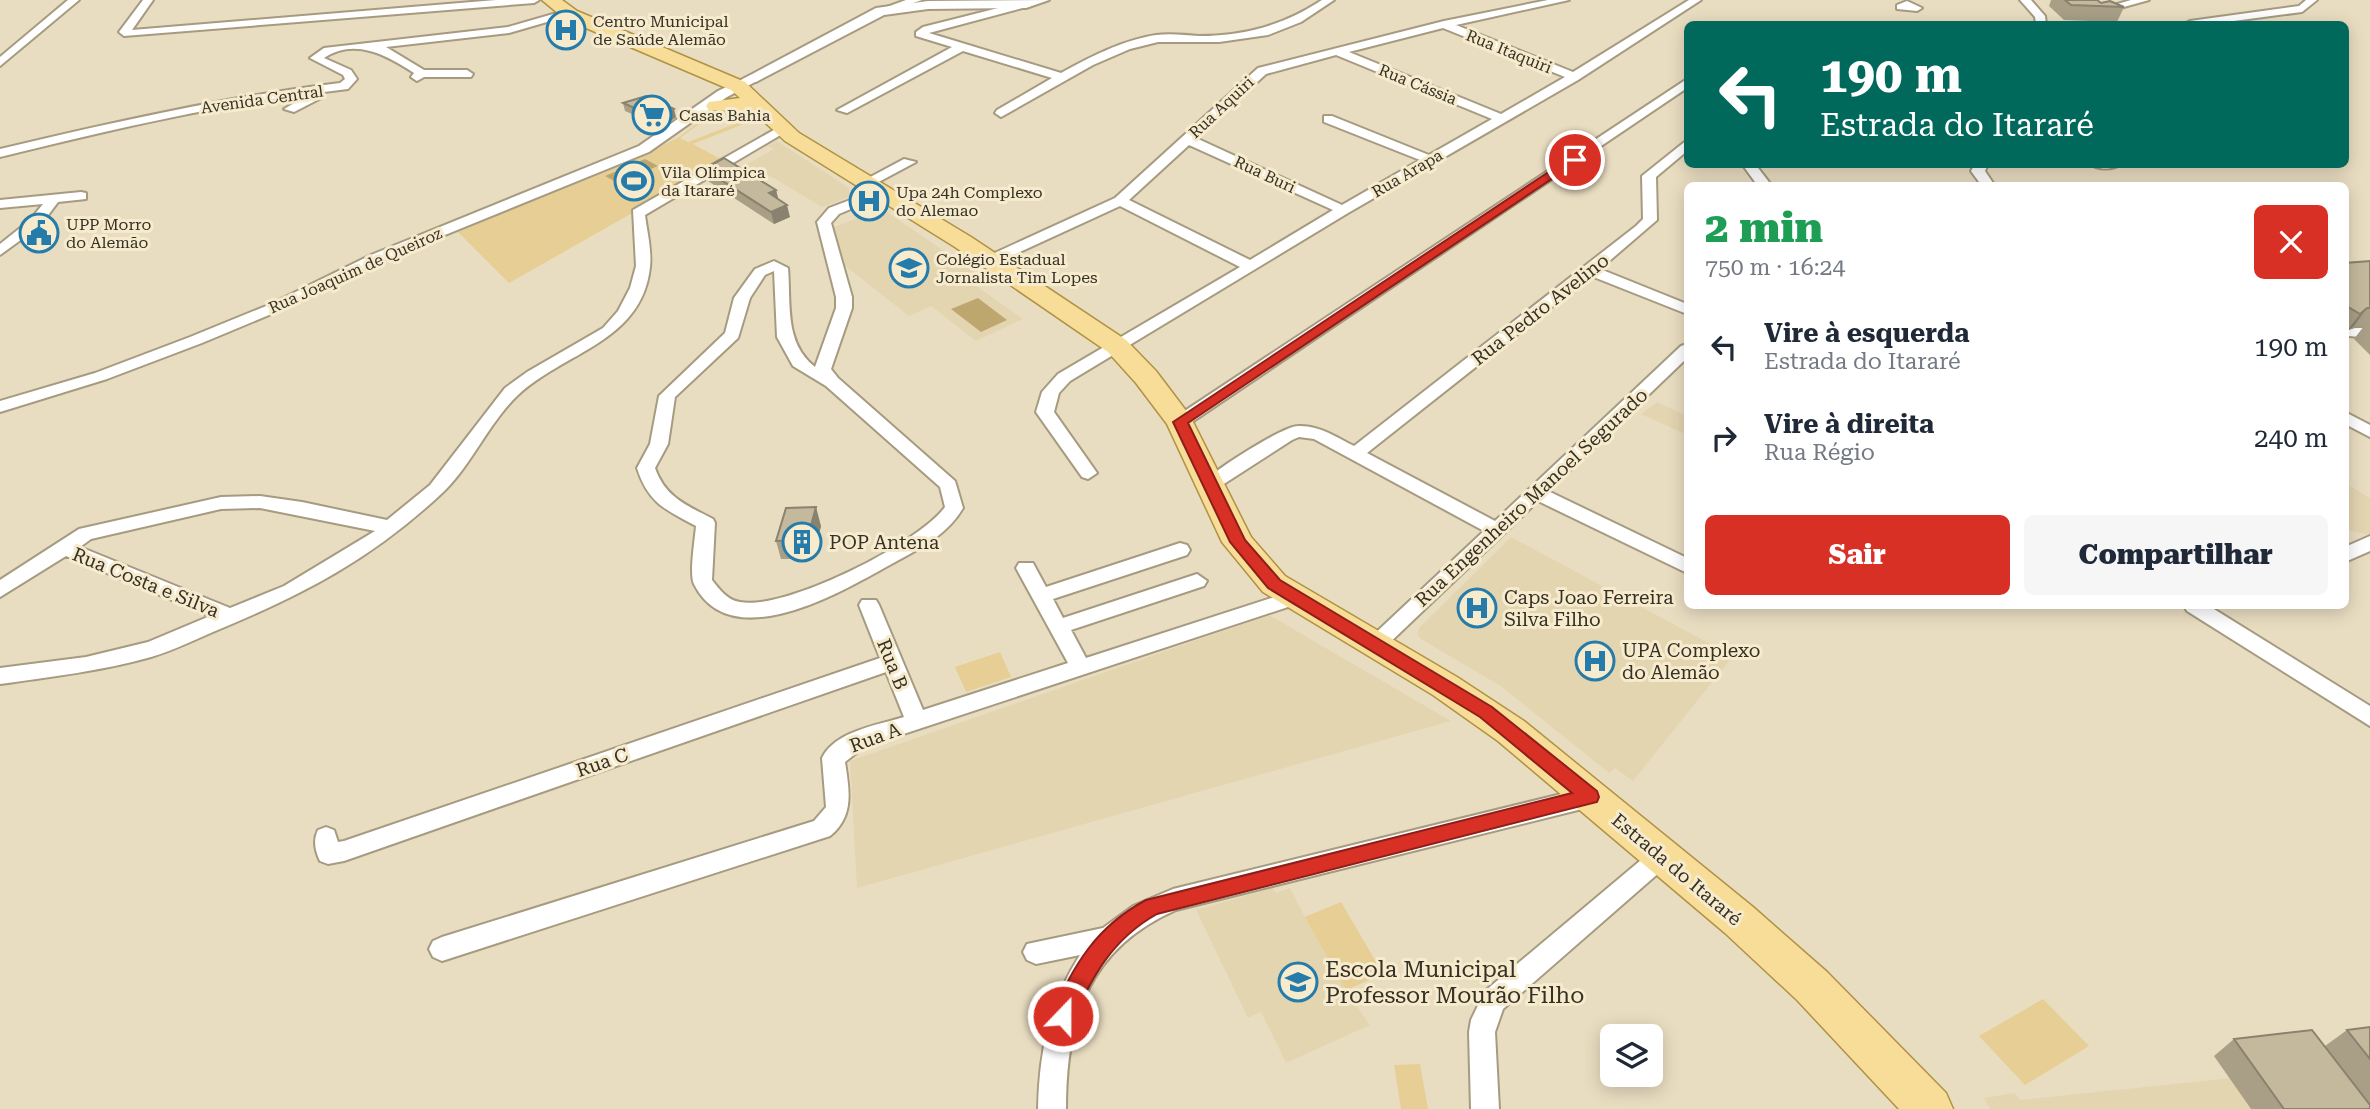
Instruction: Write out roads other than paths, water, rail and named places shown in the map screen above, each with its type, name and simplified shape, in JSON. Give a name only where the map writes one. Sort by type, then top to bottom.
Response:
[{"type":"main road","name":"Estrada do Itararé","points":[[559,7],[743,85],[783,130],[991,260],[1117,346],[1146,377],[1181,422],[1238,542],[1274,584],[1496,720],[1739,920],[1812,986],[1887,1061],[1919,1102]]},
{"type":"main road","points":[[708,109],[736,104],[760,107]]},
{"type":"street","points":[[0,63],[74,0]]},
{"type":"street","points":[[148,0],[125,32],[128,34],[534,0]]},
{"type":"street","points":[[743,85],[863,19],[880,5],[917,0]]},
{"type":"street","points":[[1042,0],[927,29],[920,34],[1063,78]]},
{"type":"street","points":[[1001,113],[1063,78],[1145,41],[1247,38],[1271,33],[1329,0]]},
{"type":"street","name":"Rua Aquiri","points":[[991,260],[1120,201],[1255,75],[1270,68],[1444,24],[1564,0]]},
{"type":"street","name":"Rua Arapa","points":[[1088,473],[1048,417],[1046,403],[1056,383],[1063,377],[1252,267],[1343,210],[1574,77],[1696,0]]},
{"type":"street","points":[[2025,0],[2040,16],[2041,21]]},
{"type":"street","points":[[2095,12],[2144,0]]},
{"type":"street","points":[[2250,0],[2262,13]]},
{"type":"street","points":[[2198,21],[2221,13],[2302,9],[2312,0]]},
{"type":"street","points":[[880,5],[1026,4]]},
{"type":"street","name":"Avenida Central","points":[[0,153],[129,121],[262,96],[323,91],[344,86],[351,79],[347,73],[316,57],[328,50],[368,44],[509,30],[559,7]]},
{"type":"street","name":"Rua Itaquiri","points":[[1444,24],[1574,77]]},
{"type":"street","points":[[368,44],[393,54],[419,75],[467,74]]},
{"type":"street","points":[[843,110],[961,47]]},
{"type":"street","name":"Rua Cássia","points":[[1336,51],[1500,118]]},
{"type":"street","name":"Rua Joaquim de Queiroz","points":[[0,407],[101,376],[241,321],[376,258],[644,149],[674,133],[743,85]]},
{"type":"street","points":[[1181,422],[1684,85]]},
{"type":"street","points":[[290,109],[323,91]]},
{"type":"street","points":[[1328,119],[1430,160]]},
{"type":"street","points":[[0,676],[21,671],[56,670],[124,657],[231,617],[291,591],[349,558],[392,527],[436,489],[511,392],[533,374],[609,331],[625,313],[638,288],[643,266],[638,213],[783,130]]},
{"type":"street","name":"Rua Buri","points":[[1187,139],[1343,210]]},
{"type":"street","name":"Rua Pedro Avelino","points":[[1355,454],[1650,220],[1647,184],[1650,176],[1684,147]]},
{"type":"street","points":[[832,382],[802,368],[792,358],[786,346],[782,318],[782,273],[777,265],[760,272],[742,298],[732,335],[667,396],[659,444],[648,463],[647,474],[664,501],[706,523],[702,581],[719,601],[738,609],[755,610],[810,598],[917,541],[939,527],[954,508],[949,485],[832,382],[825,373],[823,364],[840,320],[844,298],[824,222],[834,211],[876,187],[909,162]]},
{"type":"street","points":[[1751,168],[1763,182]]},
{"type":"street","points":[[0,204],[81,196]]},
{"type":"street","points":[[0,251],[35,223],[53,200]]},
{"type":"street","points":[[1120,201],[1252,267]]},
{"type":"street","points":[[1590,270],[1684,308]]},
{"type":"street","name":"Rua Engenheiro Manoel Segurado","points":[[1375,645],[1684,352]]},
{"type":"street","points":[[2349,419],[2370,432]]},
{"type":"street","points":[[1210,485],[1297,431],[1318,434],[1495,529]]},
{"type":"street","points":[[1535,492],[1684,565]]},
{"type":"street","points":[[0,590],[86,534],[102,529],[133,526],[233,502],[302,508],[392,527]]},
{"type":"street","points":[[2349,553],[2370,543]]},
{"type":"street","name":"Rua Costa e Silva","points":[[62,548],[231,617]]},
{"type":"street","points":[[1041,596],[1180,550]]},
{"type":"street","points":[[1026,568],[1081,668]]},
{"type":"street","points":[[1058,627],[1197,581]]},
{"type":"street","name":"Rua A","points":[[442,948],[822,829],[831,824],[839,811],[833,758],[856,741],[1293,598]]},
{"type":"street","name":"Rua B","points":[[869,605],[917,722]]},
{"type":"street","points":[[2199,609],[2370,717]]},
{"type":"street","name":"Rua C","points":[[326,837],[328,854],[344,851],[892,662]]},
{"type":"street","points":[[1052,1109],[1059,1035],[1068,1000],[1106,939],[1127,920],[1172,900],[1590,797]]},
{"type":"street","points":[[1485,1109],[1482,1032],[1484,1020],[1494,1000],[1661,857]]},
{"type":"street","points":[[1037,952],[1106,939]]},
{"type":"place","name":"Centro Municipal de Saúde Alemão","points":[[566,30]]},
{"type":"place","name":"Casas Bahia","points":[[652,115]]},
{"type":"place","name":"Vila Olímpica da Itararé","points":[[634,181]]},
{"type":"place","name":"Upa 24h Complexo do Alemao","points":[[869,201]]},
{"type":"place","name":"UPP Morro do Alemão","points":[[39,233]]},
{"type":"place","name":"Colégio Estadual Jornalista Tim Lopes","points":[[909,268]]},
{"type":"place","name":"POP Antena","points":[[802,542]]},
{"type":"place","name":"Caps Joao Ferreira Silva Filho","points":[[1477,608]]},
{"type":"place","name":"UPA Complexo do Alemão","points":[[1595,661]]},
{"type":"place","name":"Escola Municipal Professor Mourão Filho","points":[[1298,982]]}]
